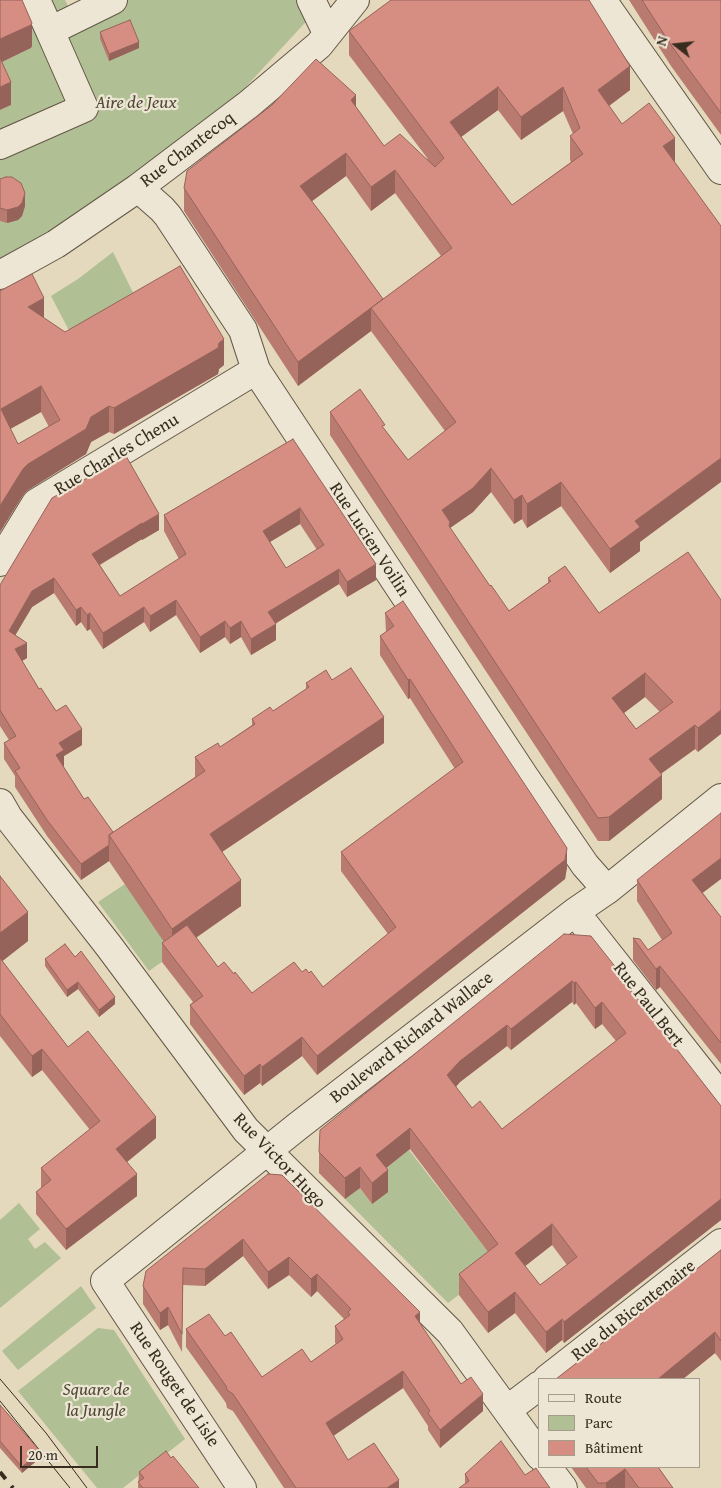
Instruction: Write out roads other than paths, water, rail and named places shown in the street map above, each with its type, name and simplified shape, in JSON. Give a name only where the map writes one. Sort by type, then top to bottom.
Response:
[{"type":"street","points":[[0,145],[84,108],[36,0]]},
{"type":"street","points":[[50,30],[113,0]]},
{"type":"street","points":[[311,0],[328,33]]},
{"type":"street","name":"Rue Chantecoq","points":[[0,275],[56,244],[138,188],[249,104],[319,45],[355,0]]},
{"type":"street","points":[[602,0],[721,170]]},
{"type":"street","name":"Rue Lucien Voilin","points":[[138,188],[162,208],[243,330],[256,370],[524,776],[585,864],[607,890]]},
{"type":"street","name":"Rue Charles Chenu","points":[[0,562],[36,503],[256,370]]},
{"type":"street","name":"Boulevard Richard Wallace","points":[[105,1281],[267,1152],[607,890],[721,798]]},
{"type":"street","name":"Rue Victor Hugo","points":[[0,803],[242,1125],[267,1152],[450,1332],[538,1453]]},
{"type":"street","name":"Rue Paul Bert","points":[[576,912],[721,1097]]},
{"type":"street","name":"Rue du Bicentenaire","points":[[548,1378],[721,1243]]},
{"type":"street","name":"Rue Rouget de Lisle","points":[[105,1281],[242,1488]]},
{"type":"street","points":[[507,1410],[538,1387]]},
{"type":"street","points":[[548,1468],[563,1488]]},
{"type":"tram line","points":[[0,1379],[46,1433],[87,1488]]},
{"type":"tram line","points":[[0,1401],[70,1488]]},
{"type":"railway","points":[[0,1472],[13,1488]]},
{"type":"park label","name":"Aire de Jeux","points":[[136,103]]},
{"type":"park label","name":"Square de la Jungle","points":[[96,1400]]}]
